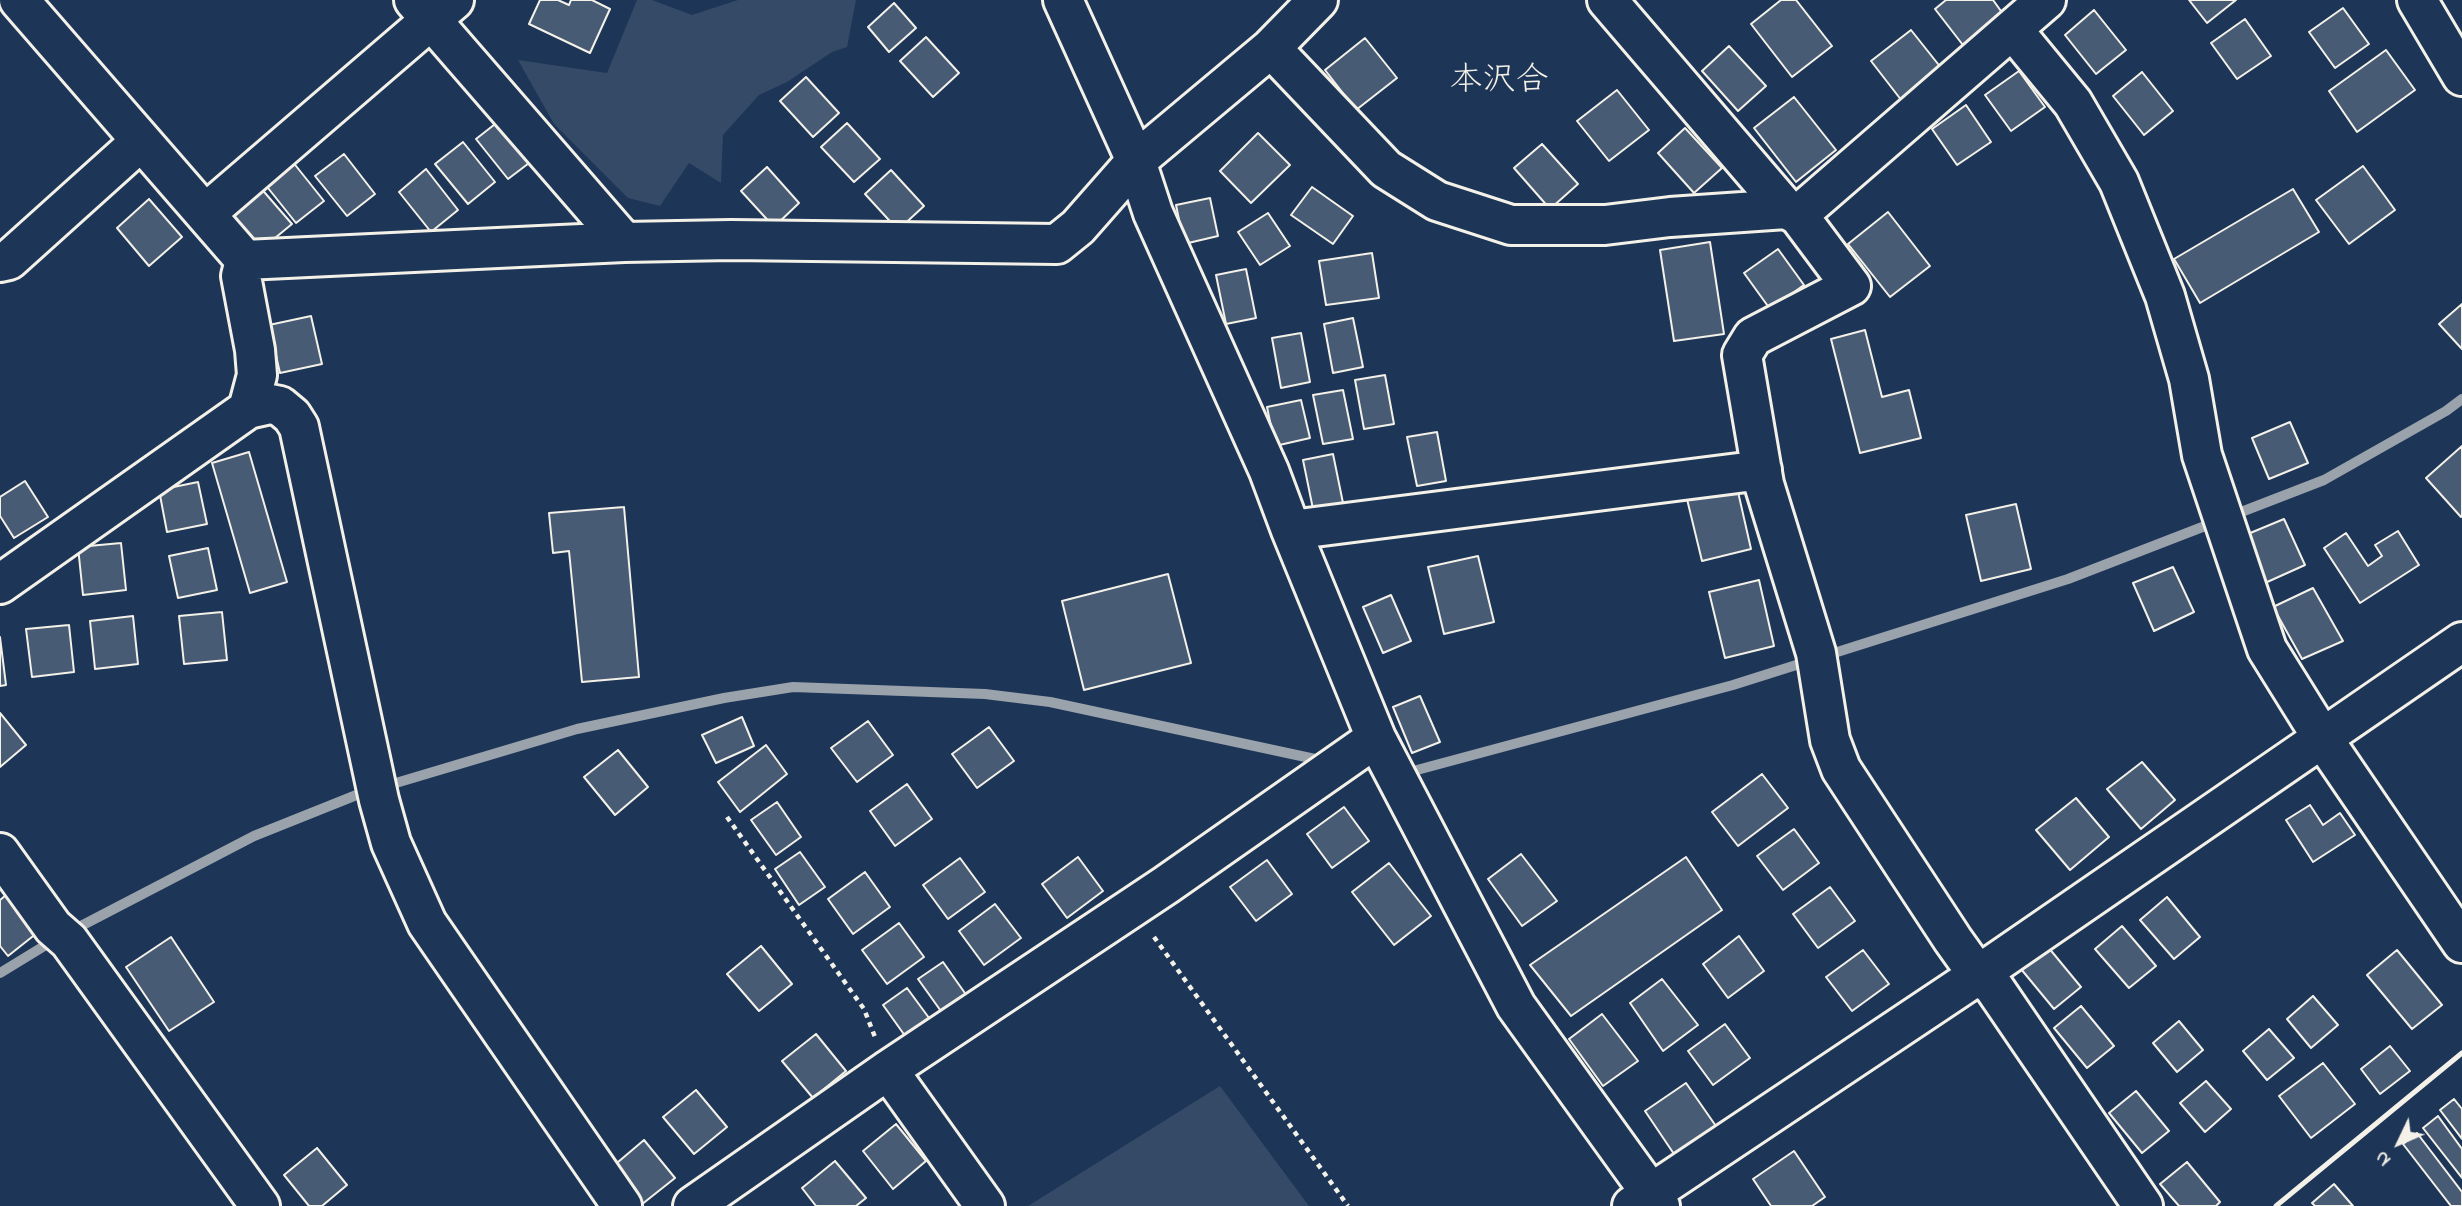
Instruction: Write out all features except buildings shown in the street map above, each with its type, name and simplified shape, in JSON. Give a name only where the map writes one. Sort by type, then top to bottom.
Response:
[{"type":"street","points":[[19,0],[245,260]]},
{"type":"street","points":[[1063,0],[1136,161],[1153,213],[1269,471],[1290,530],[1376,738],[1516,1006],[1648,1201],[2462,642]]},
{"type":"street","points":[[245,260],[624,242],[731,240],[1057,244],[1078,227],[1136,161],[1270,48],[1318,0]]},
{"type":"street","points":[[1607,0],[1792,212],[1851,286],[1753,337],[1742,355],[1762,470],[1818,661],[1830,740],[1842,769],[1978,975],[1993,986],[2143,1206]]},
{"type":"street","points":[[1270,48],[1386,169],[1437,201],[1511,225],[1605,225],[1670,217],[1792,212],[2046,0]]},
{"type":"street","points":[[2417,0],[2462,76]]},
{"type":"street","points":[[205,214],[433,7],[624,242]]},
{"type":"street","points":[[2013,30],[2073,103],[2119,182],[2165,296],[2189,379],[2202,455],[2267,649],[2323,738],[2462,943]]},
{"type":"street","points":[[0,262],[9,260],[140,142]]},
{"type":"street","points":[[245,260],[241,276],[256,351],[257,375],[248,409]]},
{"type":"street","points":[[0,584],[248,409],[270,404],[280,406],[292,416],[299,427],[391,843],[427,923],[622,1206]]},
{"type":"street","points":[[1290,530],[1762,470]]},
{"type":"street","points":[[693,1206],[888,1070],[1166,885],[1376,738]]},
{"type":"street","points":[[0,853],[260,1206]]},
{"type":"street","points":[[888,1070],[985,1206]]},
{"type":"path","points":[[727,817],[864,1009],[888,1070]]},
{"type":"path","points":[[1128,909],[1158,942],[1223,1036],[1348,1206]]},
{"type":"shaded area","points":[[637,0],[652,0],[692,15],[738,0],[856,0],[847,47],[832,52],[787,82],[759,95],[723,135],[721,183],[689,163],[660,206],[628,198],[554,124],[518,60],[607,73]]},
{"type":"shaded area","points":[[1220,1086],[1309,1206],[1028,1206]]},
{"type":"waterway","points":[[1417,770],[1733,685],[2068,579],[2324,480],[2446,411],[2462,399]]},
{"type":"waterway","points":[[0,973],[54,940],[254,836],[359,794],[577,729],[724,698],[793,687],[985,694],[1050,702],[1315,759]]},
{"type":"railway","points":[[2276,1206],[2462,1053]]},
{"type":"district","name":"本沢合","points":[[1499,84]]}]
